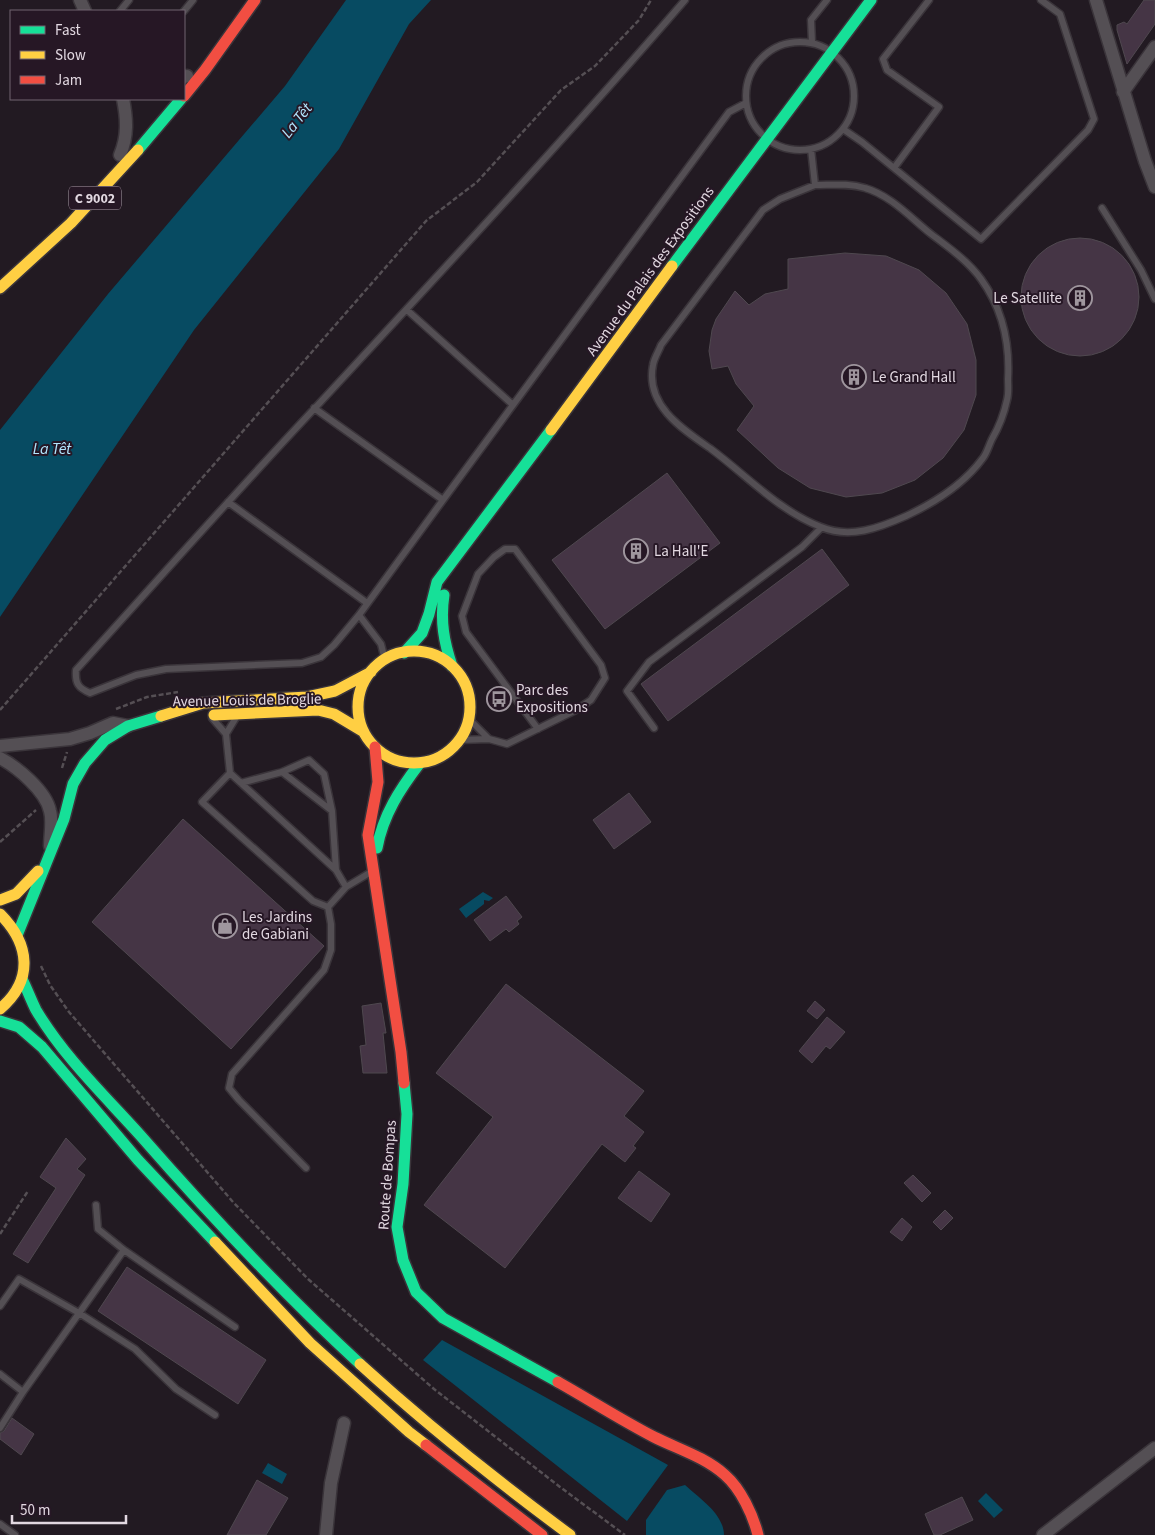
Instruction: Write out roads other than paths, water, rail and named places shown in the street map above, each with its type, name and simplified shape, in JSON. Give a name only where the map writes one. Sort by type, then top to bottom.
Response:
[{"type":"main road","points":[[185,78],[255,0]]},
{"type":"main road","points":[[185,95],[255,0]]},
{"type":"main road","name":"Avenue du Palais des Expositions","points":[[404,652],[422,633],[437,582],[871,0]]},
{"type":"main road","name":"C 9002","points":[[35,241],[120,156],[167,100]]},
{"type":"main road","name":"C 9002","points":[[0,288],[69,224],[99,193],[138,151],[180,100]]},
{"type":"main road","name":"Avenue du Palais des Expositions","points":[[452,666],[444,642],[441,617],[445,586],[454,561]]},
{"type":"main road","points":[[404,652],[421,652],[438,656],[452,666],[468,690],[469,719],[460,740],[449,751],[435,759],[420,763],[404,762],[388,757],[375,747],[364,732],[359,717],[359,701],[363,686],[371,672],[385,660],[404,652]]},
{"type":"main road","name":"Avenue Louis de Broglie","points":[[18,933],[28,904],[64,819],[73,784],[85,763],[105,740],[128,726],[203,703],[307,697],[335,691],[371,672]]},
{"type":"main road","name":"Avenue Louis de Broglie","points":[[156,717],[318,710],[334,714],[364,732]]},
{"type":"main road","name":"Route de Bompas","points":[[375,747],[378,782],[368,835],[401,1052],[407,1114],[403,1184],[397,1227],[403,1260],[416,1292],[443,1318],[654,1437],[705,1461],[726,1476],[741,1496],[755,1523],[758,1535]]},
{"type":"main road","name":"Route de Bompas","points":[[374,870],[378,837],[389,809],[401,787],[420,763]]},
{"type":"main road","name":"Avenue Louis de Broglie","points":[[0,900],[16,894],[49,857]]},
{"type":"main road","points":[[0,914],[9,921],[18,933],[23,948],[25,964],[22,979],[15,994],[0,1009]]},
{"type":"main road","points":[[22,979],[35,1009],[53,1036],[152,1149],[248,1254],[337,1344],[429,1425],[528,1506],[570,1535]]},
{"type":"main road","points":[[0,1021],[18,1027],[42,1047],[138,1160],[310,1343],[409,1432],[542,1535]]},
{"type":"main road","name":"Route de Bompas","points":[[654,1437],[704,1474]]},
{"type":"main road","points":[[733,1503],[744,1525],[746,1535]]},
{"type":"street","points":[[1096,0],[1123,92],[1155,187]]},
{"type":"street","points":[[1123,92],[1155,47]]},
{"type":"street","points":[[120,156],[126,141],[126,113],[123,100]]},
{"type":"street","points":[[0,746],[70,739],[113,723],[128,726]]},
{"type":"street","points":[[0,758],[11,764],[25,776],[46,800],[51,812],[49,857]]},
{"type":"street","points":[[326,1535],[331,1483],[344,1423]]},
{"type":"street","points":[[1043,1535],[1155,1448]]},
{"type":"lane","points":[[121,10],[129,0]]},
{"type":"lane","points":[[185,10],[193,0]]},
{"type":"lane","points":[[685,0],[638,55],[407,310],[314,408],[76,670],[75,681],[80,690],[90,694],[136,675],[166,669],[302,663],[321,656],[334,645],[359,615],[730,112],[746,104]]},
{"type":"lane","points":[[812,42],[811,20],[827,0]]},
{"type":"lane","points":[[894,168],[940,107],[888,70],[883,59],[929,0]]},
{"type":"lane","points":[[843,129],[981,239],[1088,130],[1094,119],[1060,14],[1041,0]]},
{"type":"lane","points":[[794,42],[812,42],[833,52],[843,62],[850,74],[854,88],[853,110],[843,129],[823,145],[811,149],[795,150],[780,147],[766,139],[756,129],[746,104],[746,86],[752,70],[763,56],[778,46],[794,42]]},
{"type":"lane","points":[[811,149],[815,185]]},
{"type":"lane","points":[[844,184],[866,188],[889,200],[955,253],[980,278],[996,305],[1006,338],[1009,368],[1008,398],[998,427],[983,458],[943,496],[885,526],[858,533],[821,528],[788,510],[720,456],[680,428],[661,407],[653,389],[652,375],[654,362],[661,345],[763,210],[780,199],[815,185],[844,184]]},
{"type":"lane","points":[[1102,208],[1141,270],[1155,299]]},
{"type":"lane","points":[[407,310],[513,405]]},
{"type":"lane","points":[[314,408],[443,500]]},
{"type":"lane","points":[[228,502],[366,604]]},
{"type":"lane","points":[[654,728],[626,691],[650,662],[802,548],[821,528]]},
{"type":"lane","points":[[460,740],[489,739],[507,744],[538,729],[591,700],[605,678],[601,665],[515,550],[505,549],[494,557],[478,574],[462,616],[466,632],[538,729]]},
{"type":"lane","points":[[359,615],[381,644],[385,660]]},
{"type":"lane","points":[[226,734],[239,714]]},
{"type":"lane","points":[[210,715],[226,734],[230,773],[336,870],[346,887]]},
{"type":"lane","points":[[469,719],[489,739]]},
{"type":"lane","points":[[241,783],[282,772],[309,760],[324,774],[332,811],[336,870]]},
{"type":"lane","points":[[282,772],[332,811]]},
{"type":"lane","points":[[230,773],[202,802],[313,901],[328,907]]},
{"type":"lane","points":[[328,907],[346,887],[374,870]]},
{"type":"lane","points":[[306,1168],[229,1088],[232,1074],[324,970],[331,950],[331,924],[328,907]]},
{"type":"lane","points":[[96,1205],[98,1229],[124,1250],[235,1327]]},
{"type":"lane","points":[[0,1428],[23,1392],[124,1250]]},
{"type":"lane","points":[[0,1306],[19,1279],[79,1313],[135,1349],[176,1389],[216,1415]]},
{"type":"lane","points":[[0,1374],[23,1392]]},
{"type":"lane","points":[[0,1524],[16,1535]]},
{"type":"water","name":"La Têt","points":[[346,0],[431,0],[409,24],[339,149],[194,330],[0,617],[0,430],[108,294],[285,86]]},
{"type":"water","points":[[483,892],[493,898],[489,901],[484,900],[484,904],[466,918],[459,909]]},
{"type":"water","points":[[442,1340],[668,1465],[627,1521],[423,1360]]},
{"type":"water","points":[[268,1463],[287,1474],[282,1484],[262,1473]]},
{"type":"water","points":[[685,1485],[715,1513],[723,1527],[724,1535],[646,1535],[646,1520],[667,1490]]},
{"type":"water","points":[[986,1493],[1003,1510],[994,1518],[978,1501]]},
{"type":"place","name":"Le Satellite","points":[[1080,298]]},
{"type":"place","name":"Le Grand Hall","points":[[854,377]]},
{"type":"place","name":"La Hall'E","points":[[636,551]]},
{"type":"place","name":"Parc des Expositions","points":[[499,699]]},
{"type":"place","name":"Les Jardins de Gabiani","points":[[225,926]]}]
